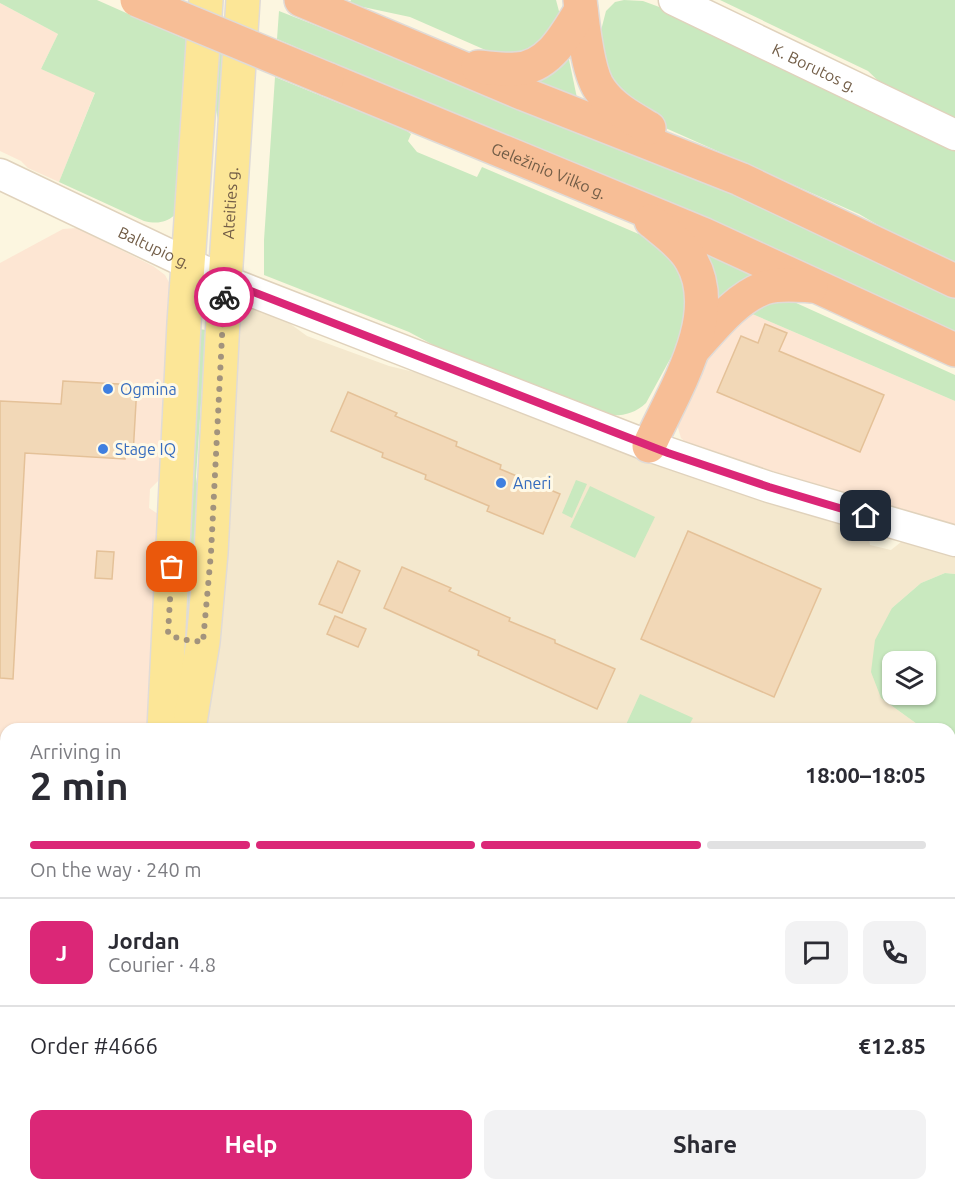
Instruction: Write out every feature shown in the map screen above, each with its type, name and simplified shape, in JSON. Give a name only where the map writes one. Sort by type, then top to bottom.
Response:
[{"type":"highway","name":"Geležinio Vilko g.","points":[[137,0],[705,235],[955,350]]},
{"type":"highway","points":[[301,0],[524,94],[740,179],[955,281]]},
{"type":"highway","points":[[460,67],[519,69],[537,63],[550,54],[562,40],[580,5]]},
{"type":"highway","points":[[580,5],[591,72],[604,96],[626,114],[740,179]]},
{"type":"highway","points":[[636,207],[689,257],[697,272],[701,290],[693,350],[649,446]]},
{"type":"highway","points":[[693,350],[738,304],[763,289],[790,285],[821,287]]},
{"type":"main road","points":[[164,723],[188,264],[206,0]]},
{"type":"main road","name":"Ateities g.","points":[[190,723],[203,642],[211,553],[243,0]]},
{"type":"main road","points":[[168,633],[179,639],[203,642]]},
{"type":"street","name":"K. Borutos g.","points":[[674,0],[955,135]]},
{"type":"street","name":"Baltupio g.","points":[[0,174],[225,281],[649,446],[769,487],[955,541]]},
{"type":"shaded area","points":[[0,3],[58,34],[41,69],[95,92],[59,182],[28,168],[21,161],[0,151]]},
{"type":"shaded area","points":[[77,228],[153,266],[165,275],[173,290],[171,364],[163,387],[159,480],[150,489],[149,508],[158,514],[150,723],[0,723],[0,263],[63,229]]},
{"type":"shaded area","points":[[248,306],[274,312],[307,336],[389,366],[439,378],[857,524],[868,533],[870,545],[891,550],[901,542],[913,541],[955,553],[955,574],[945,573],[921,583],[892,608],[887,651],[882,651],[882,705],[891,705],[916,723],[200,723],[239,312]]},
{"type":"shaded area","points":[[743,310],[955,401],[955,528],[694,451],[681,438],[678,428],[678,411],[706,348]]},
{"type":"green space","points":[[0,0],[97,0],[187,40],[175,215],[161,222],[144,221],[59,182],[95,93],[41,69],[58,34],[0,3]]},
{"type":"green space","points":[[351,0],[556,0],[560,15],[531,57],[490,52],[410,17],[349,4]]},
{"type":"green space","points":[[720,0],[955,0],[955,121],[888,90],[868,71]]},
{"type":"green space","points":[[643,1],[662,8],[955,148],[955,270],[859,214],[643,118],[612,95],[598,42],[606,11],[615,2]]},
{"type":"green space","points":[[279,11],[701,179],[955,297],[955,337],[706,223],[277,39]]},
{"type":"green space","points":[[567,50],[577,98],[530,80]]},
{"type":"green space","points":[[213,51],[228,57],[219,125],[212,90]]},
{"type":"green space","points":[[275,77],[341,104],[344,99],[389,118],[411,134],[408,141],[417,152],[477,177],[482,167],[662,244],[683,263],[686,330],[646,403],[635,411],[622,415],[595,413],[439,348],[409,332],[264,275],[264,240]]},
{"type":"green space","points":[[703,251],[763,278],[719,307]]},
{"type":"green space","points":[[783,297],[955,375],[955,401],[743,310]]},
{"type":"green space","points":[[199,329],[206,330],[196,477],[201,510],[191,628],[183,628]]},
{"type":"green space","points":[[576,480],[587,484],[572,518],[562,513]]},
{"type":"green space","points":[[590,486],[655,517],[635,558],[570,527]]},
{"type":"green space","points":[[945,573],[955,574],[955,723],[916,723],[891,705],[936,705],[936,651],[882,651],[882,699],[871,672],[875,640],[892,608],[921,583]]},
{"type":"green space","points":[[640,694],[693,718],[690,723],[627,723]]},
{"type":"building","points":[[765,324],[787,333],[779,351],[884,395],[860,452],[717,392],[741,336],[758,343]]},
{"type":"building","points":[[63,381],[137,385],[133,455],[125,454],[125,459],[25,453],[13,679],[0,678],[0,401],[61,404]]},
{"type":"building","points":[[348,392],[397,413],[395,416],[457,442],[456,446],[501,465],[500,469],[560,494],[543,534],[487,511],[489,506],[425,479],[426,475],[382,457],[383,453],[331,431]]},
{"type":"building","points":[[688,531],[821,589],[774,697],[641,639]]},
{"type":"building","points":[[97,551],[114,552],[112,579],[95,578]]},
{"type":"building","points":[[338,561],[360,571],[342,613],[319,604]]},
{"type":"building","points":[[402,567],[451,588],[449,591],[510,618],[509,621],[615,669],[597,709],[478,655],[479,651],[384,608]]},
{"type":"building","points":[[335,616],[366,629],[358,647],[327,634]]},
{"type":"way so far","points":[[172,567],[168,633],[179,639],[203,642],[211,553],[224,297]]},
{"type":"place","name":"Ogmina","points":[[108,389]]},
{"type":"place","name":"Stage IQ","points":[[103,449]]},
{"type":"place","name":"Aneri","points":[[501,483]]},
{"type":"route","points":[[224,297],[225,281],[687,460],[866,516]]}]
